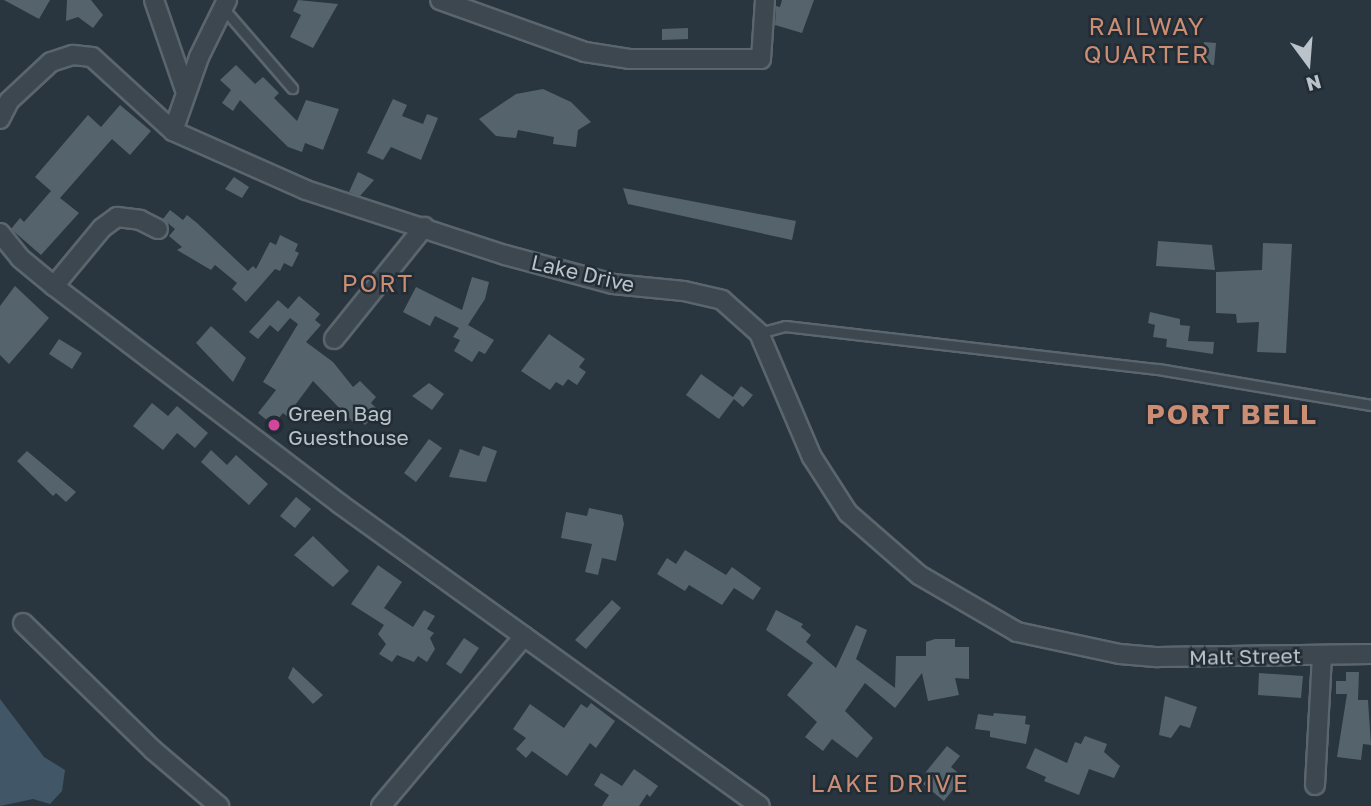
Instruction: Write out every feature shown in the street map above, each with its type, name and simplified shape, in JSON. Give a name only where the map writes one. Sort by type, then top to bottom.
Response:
[{"type":"street","points":[[154,0],[186,93]]},
{"type":"street","points":[[440,0],[585,52],[630,60],[761,59],[765,0]]},
{"type":"street","points":[[173,131],[186,93],[225,4]]},
{"type":"street","name":"Lake Drive","points":[[0,119],[9,101],[51,62],[84,55],[92,57],[173,131],[306,190],[613,284],[704,295],[733,307],[759,333],[812,457],[868,535],[919,575],[1017,632],[1120,654]]},
{"type":"street","points":[[54,286],[102,228],[117,217],[140,220],[158,229]]},
{"type":"street","points":[[334,339],[424,227]]},
{"type":"street","points":[[0,233],[20,258],[54,286],[340,504],[760,806]]},
{"type":"street","points":[[23,623],[153,750],[219,806]]},
{"type":"street","points":[[381,806],[524,636]]},
{"type":"street","name":"Malt Street","points":[[1120,654],[1371,654]]},
{"type":"street","points":[[1315,785],[1322,655]]},
{"type":"lane","points":[[225,4],[292,88]]},
{"type":"lane","points":[[759,333],[785,326],[1158,369],[1371,405]]},
{"type":"water","points":[[0,699],[44,757],[65,770],[62,791],[50,804],[33,799],[0,806]]},
{"type":"building","points":[[4,0],[50,0],[39,19]]},
{"type":"building","points":[[67,0],[91,0],[103,15],[93,28],[78,17],[66,21]]},
{"type":"building","points":[[298,0],[338,4],[313,48],[290,37],[301,15],[293,11]]},
{"type":"building","points":[[782,0],[814,0],[802,33],[775,25],[776,6],[780,7]]},
{"type":"building","points":[[688,28],[688,39],[662,40],[662,29]]},
{"type":"building","points":[[1204,42],[1216,43],[1214,65],[1202,64]]},
{"type":"building","points":[[236,65],[255,84],[263,77],[279,93],[274,98],[297,121],[306,100],[339,109],[323,150],[305,143],[302,152],[288,147],[240,100],[233,111],[222,103],[231,90],[220,80]]},
{"type":"building","points":[[543,89],[571,102],[591,122],[578,130],[576,147],[553,144],[554,137],[518,130],[516,138],[496,136],[479,119],[516,94]]},
{"type":"building","points":[[393,99],[407,105],[402,116],[423,124],[427,114],[438,118],[421,160],[391,147],[383,160],[367,153]]},
{"type":"building","points":[[120,105],[151,131],[130,155],[112,139],[60,198],[79,213],[41,255],[11,229],[20,218],[24,222],[51,191],[35,177],[88,115],[101,127]]},
{"type":"building","points":[[358,172],[374,180],[360,196],[349,192]]},
{"type":"building","points":[[234,177],[249,187],[242,198],[225,189]]},
{"type":"building","points":[[623,188],[796,221],[792,240],[628,204]]},
{"type":"building","points":[[170,210],[183,220],[187,215],[248,271],[253,266],[256,269],[270,242],[276,245],[280,235],[298,244],[295,251],[299,253],[292,267],[284,263],[280,271],[275,269],[246,302],[232,289],[237,283],[215,265],[211,270],[177,250],[182,247],[169,236],[175,229],[163,219]]},
{"type":"building","points":[[1158,241],[1212,245],[1215,270],[1156,266]]},
{"type":"building","points":[[1263,243],[1292,244],[1286,353],[1257,352],[1259,322],[1237,323],[1236,314],[1216,313],[1216,272],[1262,270]]},
{"type":"building","points":[[472,277],[489,282],[485,299],[468,325],[494,340],[485,354],[479,351],[472,362],[454,351],[460,340],[453,337],[459,328],[435,316],[430,326],[403,312],[416,287],[462,310]]},
{"type":"building","points":[[15,286],[49,318],[9,364],[0,355],[0,306]]},
{"type":"building","points":[[299,296],[320,314],[315,320],[321,325],[306,342],[333,362],[353,387],[360,381],[376,397],[371,403],[379,411],[365,425],[357,418],[353,422],[313,381],[287,416],[283,413],[273,425],[258,413],[276,390],[263,382],[298,324],[290,318],[278,332],[270,325],[258,339],[249,332],[278,300],[288,309]]},
{"type":"building","points":[[1150,312],[1180,319],[1180,325],[1190,326],[1188,341],[1214,342],[1213,354],[1166,347],[1167,339],[1153,337],[1155,325],[1148,323]]},
{"type":"building","points":[[211,326],[246,358],[233,382],[196,343]]},
{"type":"building","points":[[549,334],[585,359],[579,367],[586,372],[577,385],[568,379],[563,386],[556,382],[550,390],[521,371]]},
{"type":"building","points":[[59,339],[82,353],[72,369],[49,354]]},
{"type":"building","points":[[701,374],[733,397],[741,386],[753,395],[743,407],[734,399],[719,419],[686,395]]},
{"type":"building","points":[[429,383],[444,394],[432,410],[412,396]]},
{"type":"building","points":[[152,403],[168,416],[177,406],[208,433],[195,448],[177,433],[163,450],[133,426]]},
{"type":"building","points":[[429,439],[442,448],[416,482],[404,473]]},
{"type":"building","points":[[483,446],[497,451],[486,482],[449,477],[460,449],[479,456]]},
{"type":"building","points":[[211,450],[227,465],[236,455],[268,484],[249,505],[201,462]]},
{"type":"building","points":[[27,451],[76,492],[66,502],[56,493],[53,496],[17,461]]},
{"type":"building","points":[[296,497],[311,509],[295,528],[280,516]]},
{"type":"building","points":[[589,508],[622,515],[624,524],[616,561],[602,558],[598,575],[585,572],[592,544],[561,538],[566,512],[587,516]]},
{"type":"building","points":[[313,536],[349,571],[333,587],[294,555]]},
{"type":"building","points":[[685,550],[726,575],[732,567],[761,588],[753,600],[734,588],[722,605],[689,585],[685,591],[657,574],[667,558],[676,564]]},
{"type":"building","points":[[378,565],[402,582],[384,608],[413,627],[424,610],[435,616],[427,629],[434,633],[430,638],[435,649],[427,662],[418,656],[414,662],[397,655],[392,662],[379,654],[386,644],[378,634],[384,625],[351,604]]},
{"type":"building","points":[[612,600],[621,608],[586,649],[575,640]]},
{"type":"building","points":[[776,610],[803,624],[801,627],[811,635],[806,642],[836,668],[856,625],[867,630],[856,659],[895,688],[896,656],[926,656],[926,642],[935,639],[955,639],[955,647],[969,647],[969,679],[955,678],[959,695],[928,701],[922,673],[895,708],[865,683],[845,711],[873,738],[857,758],[832,739],[823,751],[805,737],[817,722],[787,695],[813,663],[766,630]]},
{"type":"building","points":[[464,638],[479,648],[461,674],[446,664]]},
{"type":"building","points":[[293,667],[323,695],[313,704],[288,678]]},
{"type":"building","points":[[1346,672],[1359,672],[1358,700],[1368,700],[1371,745],[1363,744],[1361,760],[1337,757],[1347,694],[1336,694],[1336,681],[1346,681]]},
{"type":"building","points":[[1259,673],[1303,676],[1301,698],[1258,695]]},
{"type":"building","points":[[1165,696],[1197,707],[1190,728],[1180,725],[1171,738],[1159,735]]},
{"type":"building","points":[[591,703],[615,721],[596,748],[590,743],[567,776],[532,751],[526,758],[516,749],[526,738],[513,729],[530,704],[564,728],[581,704],[587,708]]},
{"type":"building","points":[[994,713],[1026,716],[1025,724],[1030,725],[1026,744],[990,737],[990,731],[975,729],[978,714],[993,716]]},
{"type":"building","points":[[1085,736],[1107,744],[1104,752],[1120,766],[1114,778],[1089,769],[1079,795],[1044,781],[1046,777],[1026,768],[1035,748],[1067,763],[1075,742],[1081,744]]},
{"type":"building","points":[[947,746],[960,756],[951,767],[963,777],[944,801],[923,784],[929,776],[925,773]]},
{"type":"building","points":[[634,769],[658,786],[650,797],[647,794],[639,806],[602,806],[609,795],[594,785],[601,773],[622,786]]},
{"type":"place","name":"Green Bag Guesthouse","points":[[274,425]]},
{"type":"district","name":"RAILWAY QUARTER","points":[[1147,40]]},
{"type":"district","name":"PORT","points":[[378,283]]},
{"type":"district","name":"PORT BELL","points":[[1232,414]]},
{"type":"district","name":"LAKE DRIVE","points":[[890,783]]}]
